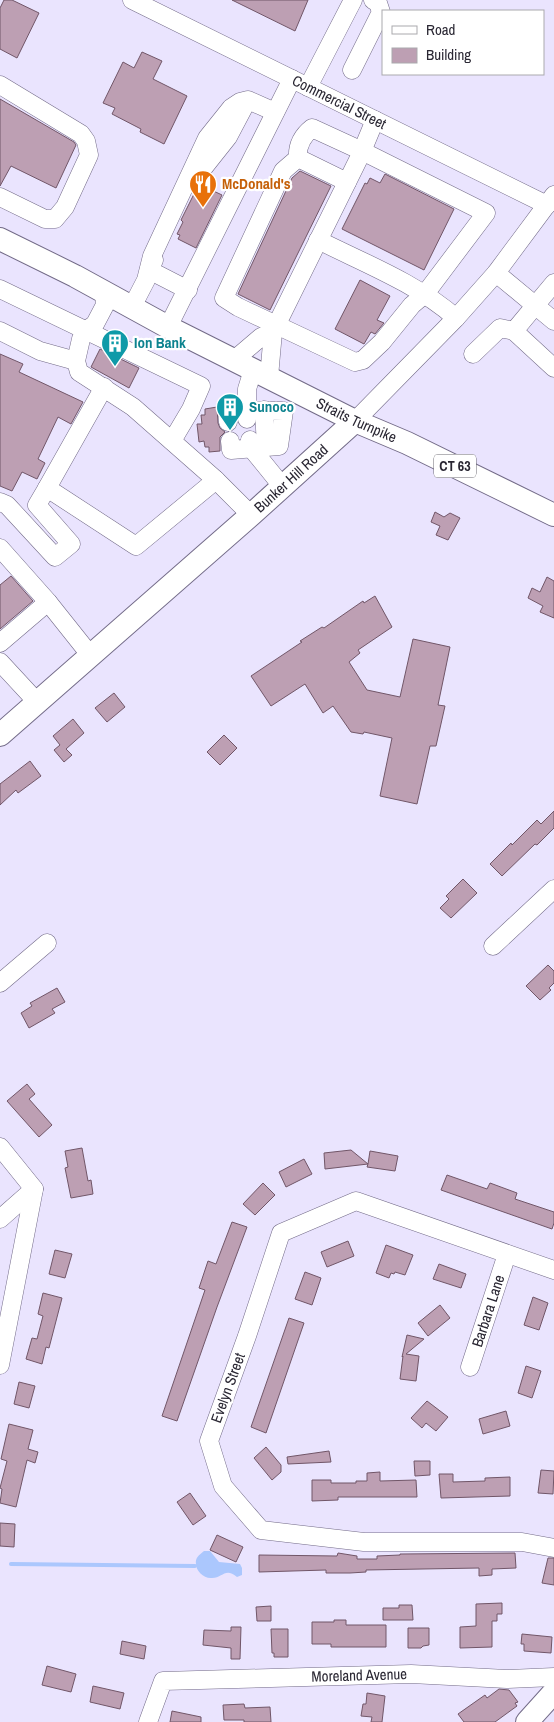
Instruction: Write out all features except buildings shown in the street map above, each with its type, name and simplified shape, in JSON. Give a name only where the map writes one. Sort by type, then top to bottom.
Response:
[{"type":"main road","name":"Straits Turnpike","points":[[0,239],[168,327],[355,421],[407,442],[554,515]]},
{"type":"main road","name":"Bunker Hill Road","points":[[0,735],[252,515],[355,421]]},
{"type":"main road","points":[[527,1722],[554,1692]]},
{"type":"street","name":"Commercial Street","points":[[132,0],[375,120],[550,200]]},
{"type":"street","points":[[308,87],[353,0]]},
{"type":"street","points":[[352,70],[381,12],[378,2],[373,0]]},
{"type":"street","points":[[168,327],[292,79]]},
{"type":"street","points":[[0,84],[81,134],[86,141],[89,155],[65,207],[55,219],[45,219],[0,197]]},
{"type":"street","points":[[132,308],[146,280],[152,256],[207,138],[232,108],[240,102],[248,100],[275,112]]},
{"type":"street","points":[[252,369],[275,328],[362,151],[375,120]]},
{"type":"street","points":[[312,128],[486,213],[425,294],[412,305],[382,342],[363,360],[355,362],[275,328],[224,298],[283,171],[298,158],[297,149],[304,134],[312,128]]},
{"type":"street","points":[[298,158],[347,182]]},
{"type":"street","name":"Bunker Hill Road","points":[[355,421],[456,318],[496,273],[550,200]]},
{"type":"street","points":[[318,240],[418,288],[440,303],[456,318]]},
{"type":"street","points":[[149,270],[188,290]]},
{"type":"street","points":[[496,273],[554,321]]},
{"type":"street","points":[[514,331],[554,283]]},
{"type":"street","points":[[0,288],[201,386],[191,409],[172,441]]},
{"type":"street","points":[[104,292],[104,305],[98,318],[95,324],[85,331],[81,339],[76,361],[79,372],[133,407],[216,480],[252,515]]},
{"type":"street","points":[[253,413],[246,389],[261,337],[275,328]]},
{"type":"street","points":[[473,354],[500,328],[514,331],[554,368]]},
{"type":"street","points":[[0,331],[40,351],[76,361]]},
{"type":"street","points":[[0,502],[7,506],[55,557],[71,544],[37,505],[104,387]]},
{"type":"street","points":[[228,422],[227,410],[253,413],[284,411],[279,446],[256,445],[232,450],[230,442]]},
{"type":"street","points":[[256,445],[282,486]]},
{"type":"street","points":[[47,488],[136,546],[216,480]]},
{"type":"street","points":[[2,553],[48,602],[91,656]]},
{"type":"street","points":[[0,643],[48,602]]},
{"type":"street","points":[[0,662],[37,702]]},
{"type":"street","points":[[493,946],[554,890]]},
{"type":"street","points":[[0,984],[47,943]]},
{"type":"street","points":[[0,1146],[34,1189],[0,1365]]},
{"type":"street","points":[[0,1220],[34,1189]]},
{"type":"street","name":"Evelyn Street","points":[[554,1270],[356,1201],[281,1233],[247,1336],[209,1441],[224,1486],[261,1530],[364,1542],[522,1542],[554,1548]]},
{"type":"street","name":"Barbara Lane","points":[[470,1367],[507,1254]]},
{"type":"street","name":"Moreland Avenue","points":[[148,1722],[163,1681],[411,1674],[508,1679],[554,1677]]},
{"type":"water","points":[[204,1551],[210,1551],[219,1562],[240,1564],[242,1575],[237,1577],[227,1573],[216,1578],[203,1576],[196,1567],[196,1560]]},
{"type":"waterway","points":[[11,1564],[195,1566]]},
{"type":"place","name":"McDonald's","points":[[203,208]]},
{"type":"place","name":"Ion Bank","points":[[115,367]]},
{"type":"place","name":"Sunoco","points":[[230,431]]}]
